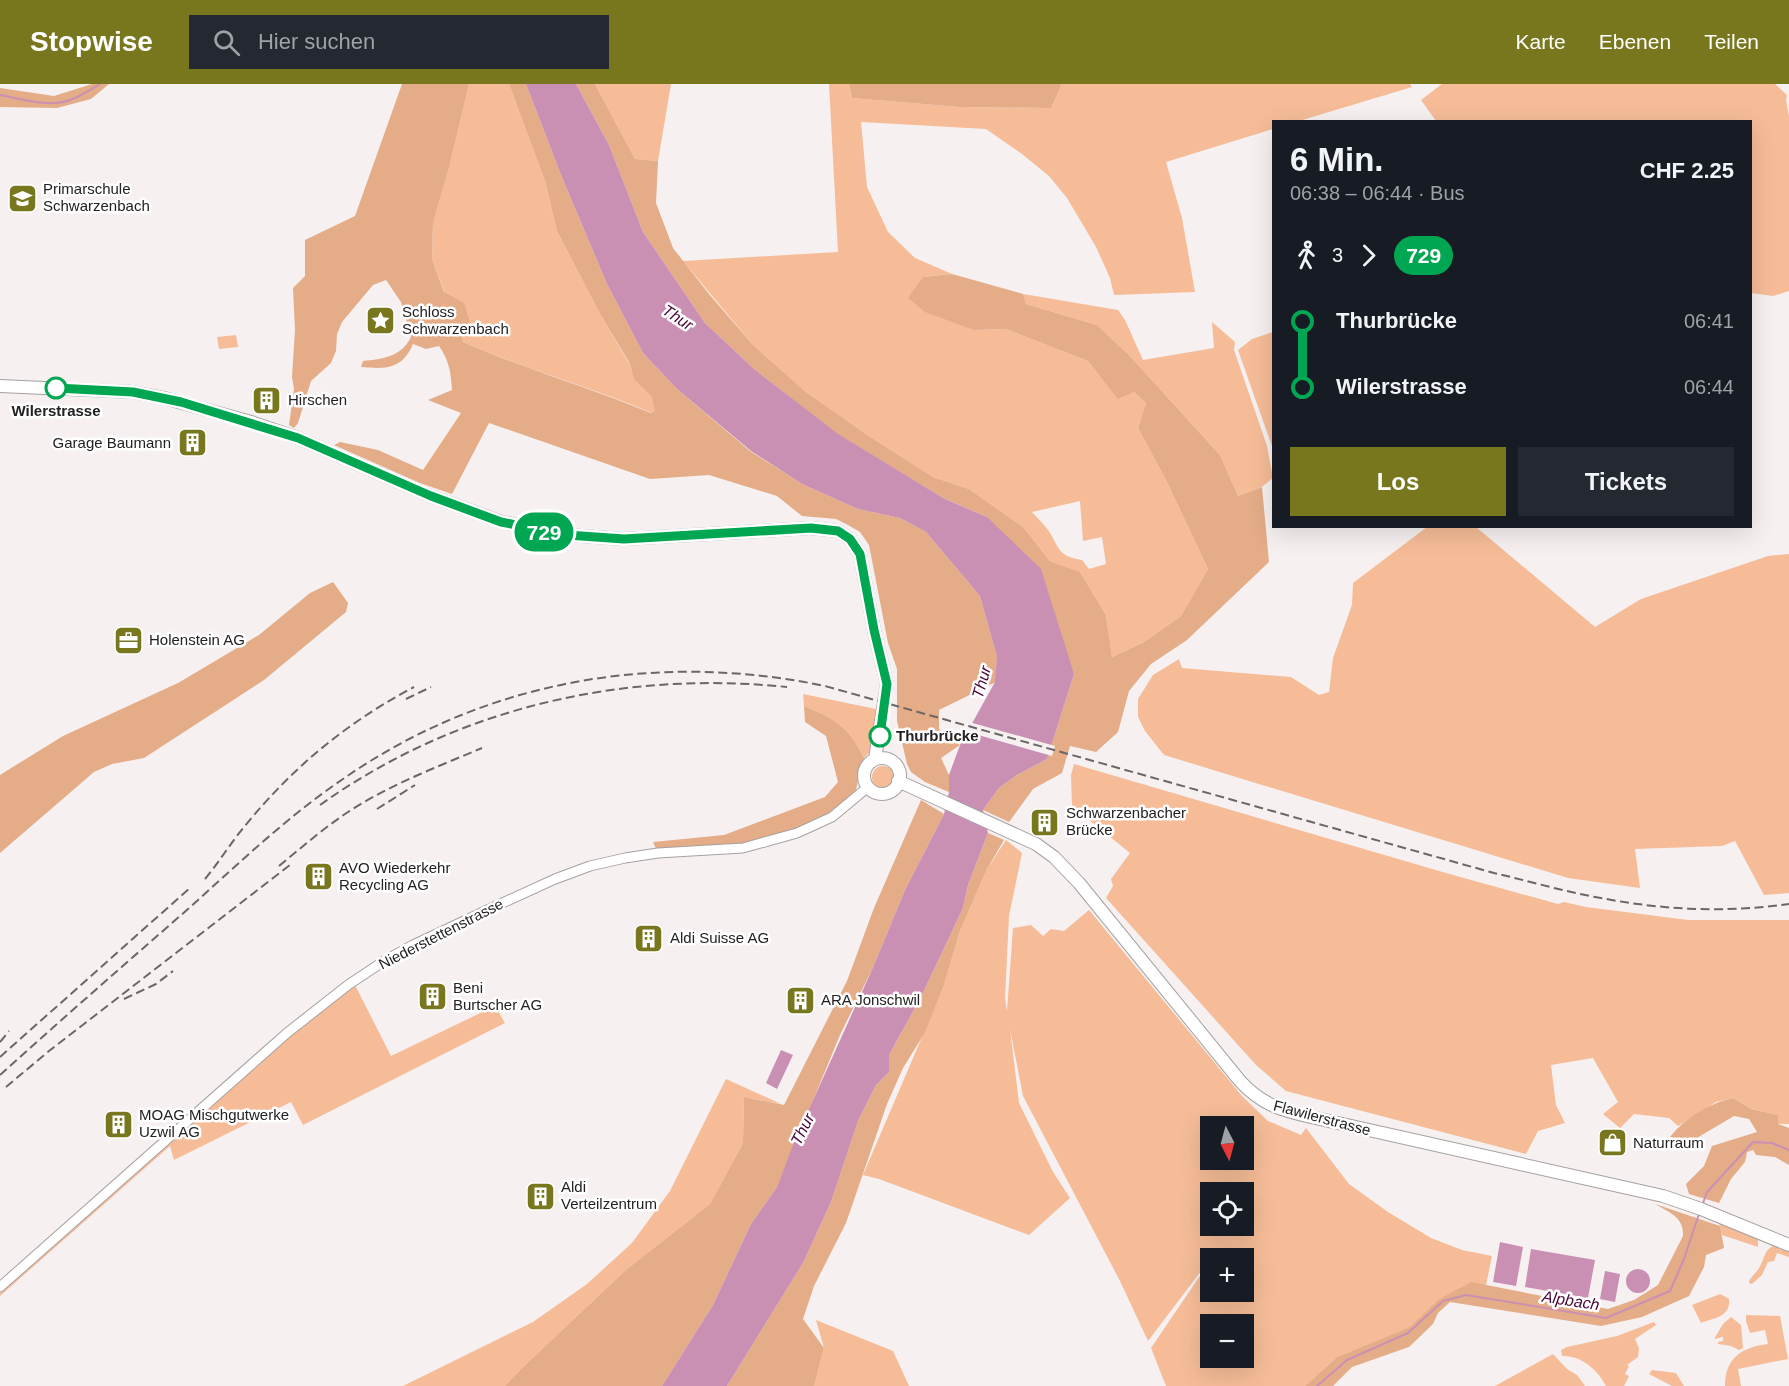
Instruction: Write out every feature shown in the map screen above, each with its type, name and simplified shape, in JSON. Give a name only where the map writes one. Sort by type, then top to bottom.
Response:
[{"type":"main road","points":[[0,386],[133,392],[181,402],[298,438],[467,510],[501,522],[541,531],[624,539],[811,528],[838,531],[850,539],[858,549],[887,684],[875,759],[866,771],[868,787],[873,793],[884,795],[893,791],[898,781],[896,767],[888,759],[882,722]]},
{"type":"main road","points":[[875,759],[888,759]]},
{"type":"main road","name":"Flawilerstrasse","points":[[898,781],[1036,844],[1062,864],[1240,1081],[1258,1099],[1271,1106],[1663,1196],[1789,1245]]},
{"type":"street","name":"Niederstettenstrasse","points":[[0,1287],[287,1033],[348,985],[384,961],[498,905],[590,866],[658,854],[743,848],[797,833],[832,817],[868,787]]},
{"type":"shaded area","points":[[92,84],[109,84],[91,99],[57,108],[0,107],[0,88],[54,96]]},
{"type":"shaded area","points":[[402,84],[469,84],[449,168],[433,222],[432,259],[444,292],[464,303],[470,322],[461,335],[463,342],[651,413],[655,411],[652,397],[634,379],[629,362],[600,314],[557,231],[545,181],[509,84],[526,84],[607,284],[643,353],[677,389],[750,451],[802,484],[858,509],[900,518],[926,532],[980,596],[997,657],[996,682],[939,710],[939,729],[960,745],[941,758],[949,775],[949,792],[925,782],[911,772],[907,764],[897,721],[897,669],[888,643],[869,545],[860,532],[848,525],[836,519],[802,516],[777,496],[709,475],[650,479],[489,423],[452,494],[420,483],[334,445],[340,442],[378,450],[423,470],[461,413],[428,400],[452,390],[449,367],[439,346],[426,349],[413,344],[404,359],[392,366],[361,367],[363,361],[384,358],[397,353],[411,337],[401,302],[386,280],[373,285],[342,322],[331,363],[311,381],[298,423],[294,428],[289,425],[294,389],[292,377],[295,330],[293,288],[305,276],[305,240],[355,216]]},
{"type":"shaded area","points":[[469,84],[509,84],[545,181],[557,231],[600,314],[629,363],[634,378],[652,397],[656,410],[652,413],[463,342],[432,259],[433,221],[449,168]]},
{"type":"shaded area","points":[[576,84],[595,84],[635,159],[658,161],[656,203],[673,248],[754,346],[806,392],[866,434],[933,477],[969,489],[1023,527],[1050,561],[1080,572],[1106,615],[1112,657],[1144,642],[1181,616],[1208,569],[1166,480],[1138,428],[1146,403],[1134,392],[1118,399],[1088,361],[1006,329],[974,330],[925,312],[908,298],[923,277],[952,274],[1023,294],[1026,304],[1097,325],[1129,355],[1220,455],[1238,496],[1262,487],[1269,562],[1187,640],[1151,664],[1129,691],[1118,732],[1096,752],[1070,746],[1062,773],[1033,789],[1009,822],[983,810],[999,788],[1017,775],[1047,759],[1074,674],[987,517],[945,499],[837,434],[754,369],[705,323],[643,232],[609,145]]},
{"type":"shaded area","points":[[595,84],[671,84],[658,161],[635,159]]},
{"type":"shaded area","points":[[829,84],[849,84],[852,98],[959,107],[1051,108],[1062,84],[1410,84],[1412,87],[1302,120],[1272,120],[1272,129],[1166,162],[1182,218],[1195,292],[1114,295],[1110,278],[1096,247],[1067,198],[1049,176],[986,129],[861,122],[867,187],[888,232],[915,258],[952,274],[923,277],[974,330],[1006,329],[1088,361],[1118,398],[1134,392],[1146,403],[1138,428],[1166,480],[1208,569],[1181,616],[1144,642],[1112,657],[1106,615],[1080,572],[1050,561],[1023,527],[969,489],[933,477],[806,392],[754,346],[683,261],[838,252]],"holes":[[[1080,501],[1083,541],[1102,537],[1106,564],[1089,569],[1082,560],[1063,553],[1032,512]]]},
{"type":"shaded area","points":[[849,84],[1062,84],[1051,108],[959,107],[852,98]]},
{"type":"shaded area","points":[[1442,84],[1775,84],[1787,95],[1789,116],[1789,291],[1773,296],[1752,293],[1752,120],[1435,120],[1421,100]]},
{"type":"shaded area","points":[[1023,294],[1118,310],[1143,360],[1214,348],[1212,322],[1235,342],[1234,350],[1267,446],[1272,479],[1262,487],[1238,496],[1220,455],[1129,355],[1097,325],[1026,304]]},
{"type":"shaded area","points":[[1272,333],[1272,446],[1238,350],[1252,339]]},
{"type":"shaded area","points":[[236,335],[238,347],[219,349],[217,337]]},
{"type":"shaded area","points":[[1426,528],[1477,528],[1595,627],[1641,599],[1768,556],[1789,554],[1789,893],[1764,895],[1735,841],[1722,846],[1635,849],[1640,888],[1568,878],[1164,755],[1145,731],[1138,717],[1138,699],[1153,675],[1179,659],[1182,668],[1291,677],[1319,695],[1329,692],[1333,658],[1352,605],[1353,583]]},
{"type":"shaded area","points":[[333,582],[348,603],[346,612],[264,680],[144,758],[112,764],[94,772],[0,853],[0,775],[63,736],[178,683],[259,635],[310,593]]},
{"type":"shaded area","points":[[803,694],[876,709],[871,751],[864,758],[847,731],[825,715],[804,706]]},
{"type":"shaded area","points":[[804,706],[825,715],[840,725],[858,747],[864,758],[854,797],[832,817],[769,842],[658,853],[653,842],[724,835],[825,797],[838,782],[826,736],[805,722]]},
{"type":"shaded area","points":[[1074,764],[1558,904],[1564,902],[1688,920],[1789,920],[1789,1124],[1778,1124],[1778,1115],[1751,1109],[1733,1098],[1716,1102],[1678,1126],[1669,1118],[1634,1114],[1620,1128],[1603,1114],[1618,1102],[1593,1058],[1551,1065],[1556,1105],[1565,1123],[1538,1131],[1526,1154],[1286,1091],[1256,1065],[1106,898],[1113,886],[1111,879],[1130,853],[1072,806],[1071,775]]},
{"type":"shaded area","points":[[883,766],[891,769],[894,777],[891,785],[883,788],[875,785],[872,777],[875,769]]},
{"type":"shaded area","points":[[921,800],[944,814],[905,890],[874,965],[840,1035],[777,1187],[751,1224],[713,1305],[662,1386],[505,1386],[627,1269],[710,1204],[743,1143],[744,1097],[784,1105],[847,981],[874,908]]},
{"type":"shaded area","points":[[988,833],[1004,840],[987,869],[960,931],[943,988],[924,1034],[903,1068],[887,1104],[846,1223],[814,1286],[803,1319],[824,1348],[814,1386],[727,1386],[803,1263],[831,1202],[858,1121],[876,1085],[889,1072],[889,1055],[921,997],[963,908],[968,885]]},
{"type":"shaded area","points":[[1006,840],[1022,853],[1009,916],[1005,998],[1007,1011],[1013,928],[1031,925],[1043,936],[1051,929],[1064,931],[1089,910],[1242,1096],[1268,1121],[1301,1135],[1306,1128],[1349,1184],[1388,1212],[1431,1238],[1462,1250],[1492,1256],[1486,1285],[1438,1300],[1411,1327],[1337,1357],[1305,1386],[1166,1386],[1151,1348],[1200,1276],[1200,1302],[1254,1302],[1254,1248],[1219,1248],[1220,1246],[1218,1248],[1200,1248],[1200,1272],[1148,1341],[1120,1281],[1023,1096],[1010,1029],[1019,1103],[1053,1172],[1070,1198],[1029,1235],[863,1175],[943,988],[960,931],[987,869]]},
{"type":"shaded area","points":[[353,981],[391,1056],[495,1006],[505,1023],[303,1125],[291,1102],[174,1160],[170,1146],[0,1296],[0,1293],[169,1143],[168,1138]]},
{"type":"shaded area","points":[[726,1079],[781,1104],[744,1097],[743,1143],[710,1204],[627,1269],[505,1386],[403,1386],[533,1322],[587,1284],[632,1243],[670,1191]]},
{"type":"shaded area","points":[[1733,1098],[1751,1109],[1778,1115],[1778,1124],[1789,1128],[1789,1165],[1775,1157],[1756,1155],[1753,1150],[1747,1152],[1745,1162],[1731,1179],[1719,1203],[1689,1194],[1686,1184],[1704,1166],[1712,1146],[1757,1132],[1749,1119],[1734,1116],[1680,1148],[1670,1137],[1698,1112]]},
{"type":"shaded area","points":[[1655,1204],[1720,1226],[1724,1248],[1706,1255],[1704,1267],[1689,1296],[1642,1317],[1601,1326],[1450,1302],[1438,1313],[1433,1324],[1409,1347],[1352,1367],[1333,1386],[1305,1386],[1337,1357],[1410,1327],[1438,1300],[1471,1282],[1608,1309],[1634,1300],[1658,1285],[1683,1236],[1679,1220]]},
{"type":"shaded area","points":[[1719,1223],[1756,1236],[1758,1247],[1722,1235]]},
{"type":"shaded area","points":[[1777,1245],[1779,1249],[1789,1250],[1789,1257],[1777,1253],[1774,1261],[1768,1262],[1762,1275],[1752,1284],[1749,1283],[1767,1251]]},
{"type":"shaded area","points":[[1720,1294],[1729,1299],[1727,1310],[1721,1316],[1701,1323],[1692,1305]]},
{"type":"shaded area","points":[[1746,1315],[1780,1316],[1788,1359],[1738,1369],[1741,1386],[1725,1386],[1728,1368],[1737,1356],[1750,1348],[1768,1344],[1765,1330],[1750,1333]]},
{"type":"shaded area","points":[[1731,1317],[1741,1325],[1743,1348],[1739,1350],[1718,1344],[1723,1341],[1723,1337],[1714,1339],[1723,1324]]},
{"type":"shaded area","points":[[816,1320],[893,1351],[909,1386],[814,1386],[824,1348]]},
{"type":"shaded area","points":[[1654,1322],[1656,1325],[1635,1339],[1639,1348],[1638,1357],[1627,1365],[1629,1366],[1625,1374],[1629,1376],[1624,1386],[1606,1386],[1588,1365],[1576,1358],[1562,1356],[1561,1350],[1567,1347],[1617,1336]]},
{"type":"shaded area","points":[[1553,1354],[1567,1369],[1577,1375],[1585,1386],[1495,1386]]},
{"type":"shaded area","points":[[1652,1370],[1676,1373],[1684,1386],[1672,1386],[1649,1374]]},
{"type":"water","name":"Thur","points":[[526,84],[576,84],[609,145],[643,232],[705,323],[754,369],[838,434],[945,499],[987,517],[1041,569],[1074,674],[1047,759],[1017,775],[999,788],[983,810],[988,833],[968,885],[963,908],[921,997],[889,1055],[889,1072],[876,1085],[858,1121],[831,1202],[803,1263],[727,1386],[662,1386],[713,1305],[751,1224],[777,1187],[795,1140],[874,965],[905,890],[944,814],[949,792],[949,775],[960,745],[995,682],[997,657],[980,596],[926,532],[900,518],[858,509],[802,484],[751,451],[677,389],[643,353],[607,284]]},
{"type":"water","points":[[781,1050],[793,1055],[777,1089],[766,1083]]},
{"type":"water","points":[[1500,1242],[1523,1247],[1516,1286],[1493,1282]]},
{"type":"water","points":[[1531,1249],[1595,1260],[1588,1298],[1525,1287]]},
{"type":"water","points":[[1638,1269],[1643,1270],[1649,1276],[1649,1286],[1643,1292],[1638,1293],[1633,1292],[1627,1286],[1626,1281],[1627,1276],[1633,1270]]},
{"type":"water","points":[[1605,1271],[1620,1274],[1615,1302],[1600,1299]]},
{"type":"pier","points":[[969,722],[1055,746],[1052,756],[964,731]]},
{"type":"waterway","points":[[0,95],[53,103],[78,97],[100,84]]},
{"type":"waterway","name":"Alpbach","points":[[1702,1206],[1707,1192],[1753,1142],[1772,1143],[1789,1150]]},
{"type":"waterway","name":"Alpbach","points":[[1317,1386],[1347,1360],[1408,1333],[1443,1301],[1466,1295],[1606,1318],[1670,1291],[1684,1259],[1699,1214]]},
{"type":"railway","points":[[0,1075],[263,841],[343,779],[398,745],[455,718],[514,697],[574,682],[636,674],[699,672],[762,676],[825,686],[1494,873],[1588,896],[1671,908],[1695,909],[1742,909],[1789,904]]},
{"type":"railway","points":[[320,805],[372,771],[427,743],[484,721],[543,703],[603,691],[664,685],[725,683],[787,687]]},
{"type":"railway","points":[[205,879],[244,827],[301,766],[343,731],[414,687]]},
{"type":"railway","points":[[406,699],[431,687]]},
{"type":"railway","points":[[279,866],[330,825],[364,802],[414,777],[482,748]]},
{"type":"railway","points":[[377,809],[415,785]]},
{"type":"railway","points":[[6,1087],[49,1051],[290,865]]},
{"type":"railway","points":[[0,1057],[191,887]]},
{"type":"railway","points":[[124,999],[156,984],[173,971]]},
{"type":"railway","points":[[0,1042],[9,1031]]},
{"type":"bus line","name":"729","points":[[56,388],[133,392],[181,402],[250,422],[298,438],[467,510],[501,522],[541,531],[593,538],[624,539],[811,528],[838,531],[854,543],[860,554],[874,630],[884,666],[887,684],[880,736]]},
{"type":"place","name":"Primarschule Schwarzenbach","points":[[22,198]]},
{"type":"place","name":"Schloss Schwarzenbach","points":[[381,321]]},
{"type":"place","name":"Wilerstrasse","points":[[56,388]]},
{"type":"place","name":"Hirschen","points":[[267,400]]},
{"type":"place","name":"Garage Baumann","points":[[192,443]]},
{"type":"place","name":"Holenstein AG","points":[[128,640]]},
{"type":"place","name":"Thurbrücke","points":[[880,736]]},
{"type":"place","name":"Schwarzenbacher Brücke","points":[[1045,822]]},
{"type":"place","name":"AVO Wiederkehr Recycling AG","points":[[318,877]]},
{"type":"place","name":"Aldi Suisse AG","points":[[649,938]]},
{"type":"place","name":"Beni Burtscher AG","points":[[432,997]]},
{"type":"place","name":"ARA Jonschwil","points":[[800,1000]]},
{"type":"place","name":"MOAG Mischgutwerke Uzwil AG","points":[[118,1124]]},
{"type":"place","name":"Naturraum","points":[[1612,1143]]},
{"type":"place","name":"Aldi Verteilzentrum","points":[[540,1196]]}]
